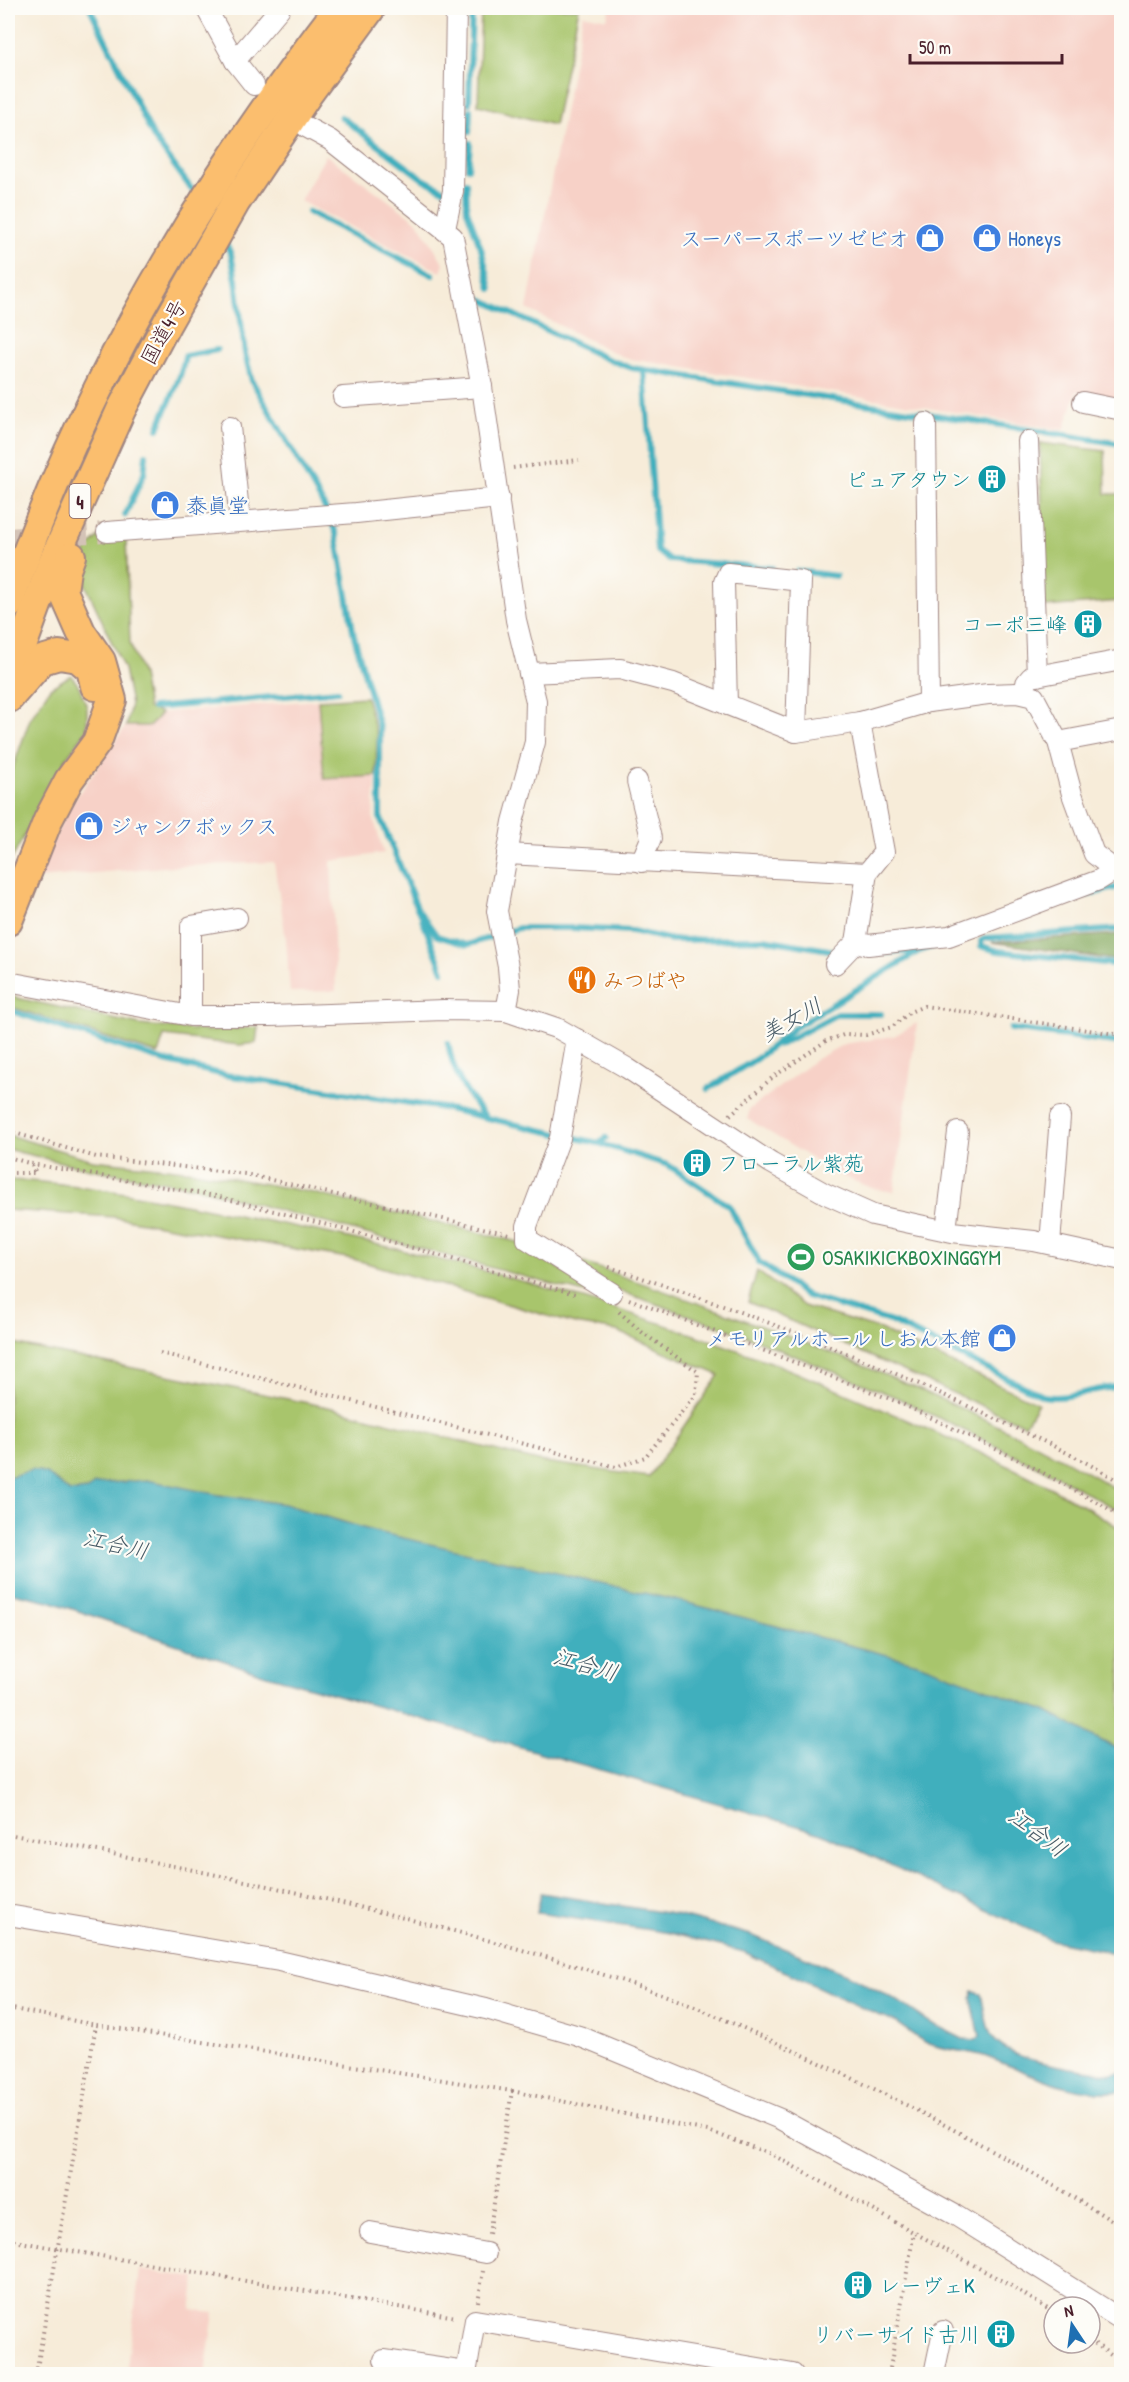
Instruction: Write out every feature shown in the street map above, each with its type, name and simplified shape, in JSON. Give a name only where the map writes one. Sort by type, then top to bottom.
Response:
[{"type":"highway","name":"国道4号","points":[[8,605],[16,562],[90,406],[147,299],[217,180],[284,80],[339,8]]},
{"type":"highway","name":"国道4号","points":[[8,685],[52,564],[121,410],[167,323],[235,202],[308,94],[371,8]]},
{"type":"highway","points":[[8,921],[48,819],[69,780],[97,742],[112,700],[100,661],[81,632],[63,591],[66,570],[112,458],[121,410]]},
{"type":"highway","points":[[8,700],[42,660],[60,655],[78,658],[91,669],[99,704],[97,742]]},
{"type":"street","points":[[206,8],[235,61],[254,85]]},
{"type":"street","points":[[235,61],[280,8]]},
{"type":"street","points":[[445,229],[453,191],[456,8]]},
{"type":"street","points":[[306,127],[330,140],[453,237],[482,387],[516,620],[536,701],[535,742],[507,854],[497,911],[510,990],[506,1011]]},
{"type":"street","points":[[343,397],[482,387]]},
{"type":"street","points":[[1083,402],[1122,410]]},
{"type":"street","points":[[926,423],[929,702]]},
{"type":"street","points":[[230,426],[240,521]]},
{"type":"street","points":[[1028,441],[1037,676]]},
{"type":"street","points":[[107,532],[356,513],[499,498]]},
{"type":"street","points":[[727,705],[724,582],[728,573],[801,581],[796,732]]},
{"type":"street","points":[[1017,693],[1031,677],[1122,660]]},
{"type":"street","points":[[529,673],[620,669],[673,682],[796,732],[860,722],[929,702],[988,694],[1017,693],[1034,697],[1058,742],[1072,794],[1094,854],[1118,869],[1099,880],[949,936],[853,945]]},
{"type":"street","points":[[835,964],[853,945],[867,873],[884,852],[860,722]]},
{"type":"street","points":[[1058,742],[1122,730]]},
{"type":"street","points":[[637,781],[651,838],[641,862]]},
{"type":"street","points":[[507,854],[867,873]]},
{"type":"street","points":[[190,1016],[191,926],[237,918]]},
{"type":"street","points":[[8,982],[190,1016],[271,1016],[444,1010],[506,1011],[559,1029],[577,1039],[627,1068],[718,1129],[826,1194],[873,1215],[946,1230],[1050,1244],[1122,1260]]},
{"type":"street","points":[[577,1039],[560,1137],[527,1226],[527,1239],[614,1301]]},
{"type":"street","points":[[1050,1244],[1060,1117]]},
{"type":"street","points":[[946,1230],[958,1132]]},
{"type":"street","points":[[8,1915],[279,1961],[486,2009],[579,2036],[780,2119],[955,2215],[1122,2320]]},
{"type":"street","points":[[370,2232],[486,2253]]},
{"type":"street","points":[[384,2360],[466,2373],[475,2320],[793,2374]]},
{"type":"street","points":[[933,2374],[943,2331]]},
{"type":"path","points":[[495,470],[579,460]]},
{"type":"path","points":[[718,1129],[773,1077],[826,1041],[846,1034],[866,1035],[892,1027],[910,1012],[924,1006],[1122,1035]]},
{"type":"path","points":[[8,1131],[96,1157],[245,1174],[527,1239]]},
{"type":"path","points":[[8,1157],[32,1164],[216,1196],[385,1240],[582,1296],[614,1301],[726,1334],[898,1402],[1023,1462],[1122,1516]]},
{"type":"path","points":[[8,1173],[36,1173],[32,1164]]},
{"type":"path","points":[[608,1266],[710,1300],[898,1373],[1089,1463],[1122,1483]]},
{"type":"path","points":[[160,1353],[616,1467],[645,1457],[696,1395],[698,1372],[643,1333],[614,1301]]},
{"type":"path","points":[[8,1834],[149,1861],[354,1906],[637,1985],[726,2020],[940,2122],[1122,2228]]},
{"type":"path","points":[[8,2008],[96,2025],[512,2091],[708,2131],[771,2154],[1008,2284],[1042,2305]]},
{"type":"path","points":[[36,2374],[96,2025]]},
{"type":"path","points":[[8,2240],[475,2320],[512,2091]]},
{"type":"path","points":[[889,2374],[914,2232]]},
{"type":"path","points":[[1102,2349],[1122,2363]]},
{"type":"shaded area","points":[[610,8],[1121,8],[1121,401],[1077,391],[1064,430],[625,358],[527,309],[583,14],[607,19]]},
{"type":"shaded area","points":[[326,155],[419,223],[444,264],[441,272],[300,201]]},
{"type":"shaded area","points":[[318,700],[324,778],[376,776],[373,817],[384,853],[331,861],[336,991],[290,992],[286,939],[274,862],[163,867],[37,878],[66,812],[126,726],[150,726],[161,713]]},
{"type":"shaded area","points":[[917,1023],[894,1192],[871,1188],[835,1173],[748,1119],[749,1110],[815,1060],[844,1044],[894,1036]]},
{"type":"shaded area","points":[[140,2270],[196,2278],[191,2310],[214,2313],[205,2374],[126,2374]]},
{"type":"green space","points":[[481,8],[579,8],[554,125],[478,105]]},
{"type":"green space","points":[[1040,443],[1105,451],[1106,494],[1121,494],[1121,601],[1045,607]]},
{"type":"green space","points":[[98,537],[126,539],[130,643],[142,675],[148,708],[161,713],[150,726],[126,726],[131,704],[124,669],[82,577],[86,550]]},
{"type":"green space","points":[[71,675],[79,686],[87,707],[87,730],[67,757],[8,866],[8,782],[30,719],[50,688]]},
{"type":"green space","points":[[366,697],[377,735],[376,776],[324,779],[318,700]]},
{"type":"green space","points":[[1121,934],[1121,961],[992,942]]},
{"type":"green space","points":[[8,996],[140,1025],[208,1031],[258,1027],[256,1043],[239,1045],[164,1036],[158,1054],[8,1006]]},
{"type":"green space","points":[[8,1135],[93,1160],[194,1171],[309,1192],[522,1243],[592,1291],[584,1293],[194,1187],[90,1169],[18,1152],[8,1149]]},
{"type":"green space","points":[[8,1180],[69,1185],[131,1194],[319,1231],[515,1279],[643,1318],[784,1367],[941,1435],[1033,1478],[1121,1529],[1121,1751],[1043,1710],[373,1531],[284,1504],[219,1495],[88,1490],[70,1492],[41,1473],[8,1477],[8,1343],[328,1407],[538,1461],[649,1477],[719,1375],[617,1331],[575,1324],[353,1259],[114,1217],[8,1210]]},
{"type":"green space","points":[[570,1258],[852,1361],[989,1421],[1121,1492],[1121,1512],[1051,1473],[898,1398],[741,1334],[614,1289]]},
{"type":"green space","points":[[757,1271],[804,1306],[878,1329],[1038,1403],[1025,1425],[748,1302]]},
{"type":"water","name":"江合川","points":[[32,1470],[47,1474],[70,1492],[88,1490],[94,1484],[147,1480],[219,1495],[284,1504],[373,1531],[688,1603],[918,1663],[1043,1710],[1121,1751],[1121,1952],[1110,1952],[1051,1940],[822,1833],[260,1673],[49,1601],[8,1592],[8,1477]]},
{"type":"water","points":[[541,1893],[673,1914],[751,1935],[851,1976],[898,2001],[931,2023],[963,2039],[976,2040],[980,2036],[971,1998],[973,1990],[981,1994],[991,2034],[1003,2047],[1016,2054],[1048,2064],[1112,2074],[1121,2072],[1121,2091],[1087,2091],[1069,2087],[984,2056],[932,2045],[890,2019],[744,1952],[670,1933],[537,1913]]},
{"type":"waterway","points":[[90,8],[154,138],[198,198]]},
{"type":"waterway","points":[[469,103],[472,8]]},
{"type":"waterway","points":[[469,132],[470,110]]},
{"type":"waterway","points":[[341,117],[423,179],[446,191]]},
{"type":"waterway","points":[[468,168],[470,143]]},
{"type":"waterway","points":[[466,182],[467,210],[481,248],[491,289]]},
{"type":"waterway","points":[[308,212],[433,275]]},
{"type":"waterway","points":[[223,239],[231,254],[245,354],[252,381],[323,504],[336,533],[354,636],[380,730],[380,817],[418,910],[437,936],[467,945],[519,928],[573,928],[632,931],[672,940],[763,939],[841,952]]},
{"type":"waterway","points":[[481,299],[607,359],[632,368],[1122,444]]},
{"type":"waterway","points":[[158,429],[177,383],[185,356],[217,350]]},
{"type":"waterway","points":[[644,370],[657,551],[670,560],[772,568]]},
{"type":"waterway","points":[[125,515],[144,474],[146,455]]},
{"type":"waterway","points":[[797,571],[836,576]]},
{"type":"waterway","points":[[153,708],[338,691]]},
{"type":"waterway","points":[[1083,896],[1122,886]]},
{"type":"waterway","points":[[422,919],[443,971]]},
{"type":"waterway","points":[[1122,929],[986,938],[981,941],[981,946],[998,951],[1122,965]]},
{"type":"waterway","points":[[708,1089],[756,1059],[794,1028],[919,951],[935,946]]},
{"type":"waterway","points":[[881,953],[919,951]]},
{"type":"waterway","points":[[8,1010],[165,1061],[225,1075],[443,1108],[598,1143],[606,1138]]},
{"type":"waterway","name":"美女川","points":[[779,1045],[837,1014],[881,1014]]},
{"type":"waterway","name":"美女川","points":[[1011,1029],[1122,1043]]},
{"type":"waterway","points":[[448,1043],[461,1083],[486,1117]]},
{"type":"waterway","points":[[598,1143],[668,1165],[729,1206],[759,1262],[807,1296],[892,1322],[1043,1396],[1063,1397],[1122,1387]]},
{"type":"tunnel","points":[[8,538],[107,532]]},
{"type":"place","name":"スーパースポーツゼビオ","points":[[930,238]]},
{"type":"place","name":"Honeys","points":[[987,238]]},
{"type":"place","name":"ピュアタウン","points":[[992,479]]},
{"type":"place","name":"泰眞堂","points":[[165,505]]},
{"type":"place","name":"コーポ三峰","points":[[1088,624]]},
{"type":"place","name":"ジャンクボックス","points":[[89,826]]},
{"type":"place","name":"みつばや","points":[[582,980]]},
{"type":"place","name":"フローラル紫苑","points":[[697,1163]]},
{"type":"place","name":"OSAKIKICKBOXINGGYM","points":[[801,1257]]},
{"type":"place","name":"メモリアルホール しおん本館","points":[[1002,1338]]},
{"type":"place","name":"レーヴェK","points":[[858,2285]]},
{"type":"place","name":"リバーサイド古川","points":[[1001,2334]]}]
